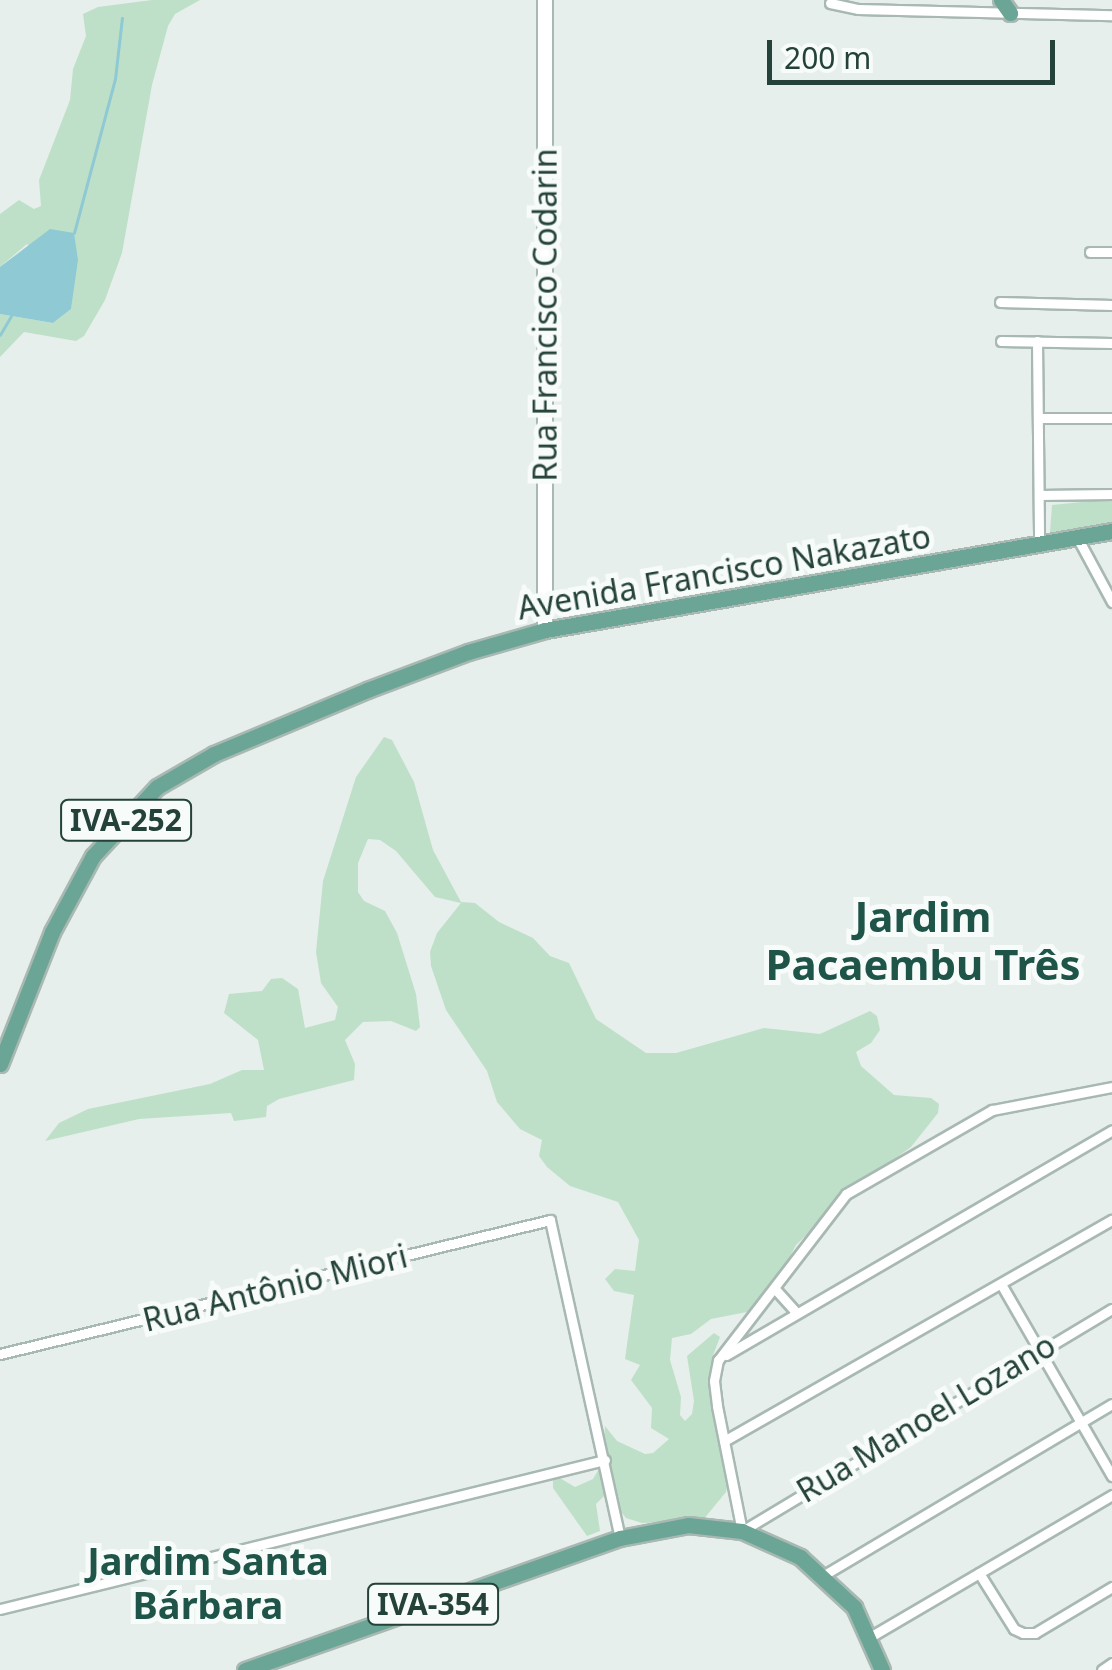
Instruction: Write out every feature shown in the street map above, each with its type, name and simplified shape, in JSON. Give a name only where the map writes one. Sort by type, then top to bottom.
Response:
[{"type":"main road","name":"Avenida Francisco Nakazato","points":[[0,1064],[75,885],[93,856],[157,788],[214,754],[468,652],[545,630],[1112,532]]},
{"type":"main road","name":"IVA-354","points":[[245,1670],[620,1538],[688,1525],[742,1531],[773,1542],[824,1575],[854,1607],[882,1670]]},
{"type":"street","name":"Rua Francisco Codarin","points":[[545,0],[545,630]]},
{"type":"street","points":[[830,3],[858,9],[1006,6],[1112,15]]},
{"type":"street","points":[[1090,252],[1112,252]]},
{"type":"street","points":[[1000,302],[1112,304]]},
{"type":"street","points":[[1001,341],[1112,343]]},
{"type":"street","points":[[1036,342],[1039,543]]},
{"type":"street","points":[[1038,418],[1112,418]]},
{"type":"street","points":[[1039,495],[1112,494]]},
{"type":"street","points":[[1077,538],[1112,602]]},
{"type":"street","points":[[742,1531],[714,1381],[718,1360],[776,1290],[846,1194],[992,1110],[1112,1088]]},
{"type":"street","points":[[718,1360],[1112,1130]]},
{"type":"street","name":"Rua Antônio Miori","points":[[0,1354],[550,1220],[604,1460]]},
{"type":"street","points":[[724,1441],[1112,1220]]},
{"type":"street","points":[[1001,1284],[1112,1476]]},
{"type":"street","points":[[776,1290],[797,1313]]},
{"type":"street","name":"Rua Manoel Lozano","points":[[742,1531],[1112,1309]]},
{"type":"street","points":[[824,1575],[1112,1404]]},
{"type":"street","points":[[0,1608],[604,1460],[620,1538]]},
{"type":"street","points":[[870,1637],[1112,1495]]},
{"type":"street","points":[[979,1574],[1014,1629],[1023,1633],[1034,1633],[1112,1588]]},
{"type":"street","points":[[1102,1670],[1112,1663]]},
{"type":"green space","points":[[152,0],[200,0],[175,14],[168,26],[152,85],[122,253],[105,300],[84,336],[76,341],[24,332],[0,357],[0,314],[53,323],[71,309],[72,293],[27,244],[0,267],[0,214],[19,200],[34,209],[41,206],[39,180],[70,100],[73,69],[86,36],[83,14],[98,7]]},
{"type":"green space","points":[[1112,499],[1112,529],[1054,536],[1050,532],[1052,505]]},
{"type":"green space","points":[[384,737],[392,740],[414,782],[433,850],[461,902],[475,903],[499,922],[533,938],[550,956],[569,963],[596,1019],[646,1053],[676,1053],[764,1028],[820,1034],[870,1011],[877,1016],[880,1030],[871,1043],[856,1052],[861,1066],[894,1095],[931,1098],[939,1104],[938,1113],[911,1147],[858,1185],[796,1245],[779,1278],[747,1312],[711,1319],[691,1334],[672,1338],[670,1360],[681,1397],[680,1415],[685,1421],[692,1414],[694,1401],[687,1356],[714,1333],[720,1337],[712,1358],[711,1394],[732,1467],[726,1492],[703,1520],[642,1523],[626,1518],[606,1494],[596,1504],[600,1531],[587,1536],[553,1488],[553,1474],[575,1487],[593,1479],[602,1464],[605,1426],[617,1441],[645,1454],[653,1453],[669,1439],[651,1428],[652,1408],[631,1380],[640,1365],[625,1359],[634,1295],[614,1291],[605,1279],[615,1269],[635,1271],[639,1240],[618,1202],[570,1186],[547,1167],[539,1156],[542,1140],[520,1129],[497,1102],[487,1071],[446,1010],[431,966],[430,952],[437,933],[461,903],[435,897],[396,851],[380,840],[368,839],[358,863],[358,892],[364,901],[385,911],[397,933],[416,994],[420,1027],[416,1031],[391,1021],[363,1022],[345,1040],[355,1064],[354,1080],[279,1099],[267,1106],[266,1117],[234,1121],[231,1113],[139,1119],[45,1141],[59,1123],[88,1109],[210,1084],[242,1070],[264,1070],[258,1040],[224,1013],[229,994],[262,991],[271,979],[282,978],[298,989],[305,1028],[335,1020],[338,1007],[321,983],[316,952],[323,881],[356,777]]},
{"type":"water","points":[[50,229],[74,233],[78,260],[71,309],[53,323],[0,314],[0,267]]},
{"type":"waterway","points":[[74,233],[115,79],[122,18]]},
{"type":"waterway","points":[[0,335],[11,316]]},
{"type":"district","name":"Jardim Pacaembu Três","points":[[923,940]]},
{"type":"district","name":"Jardim Santa Bárbara","points":[[208,1583]]}]
